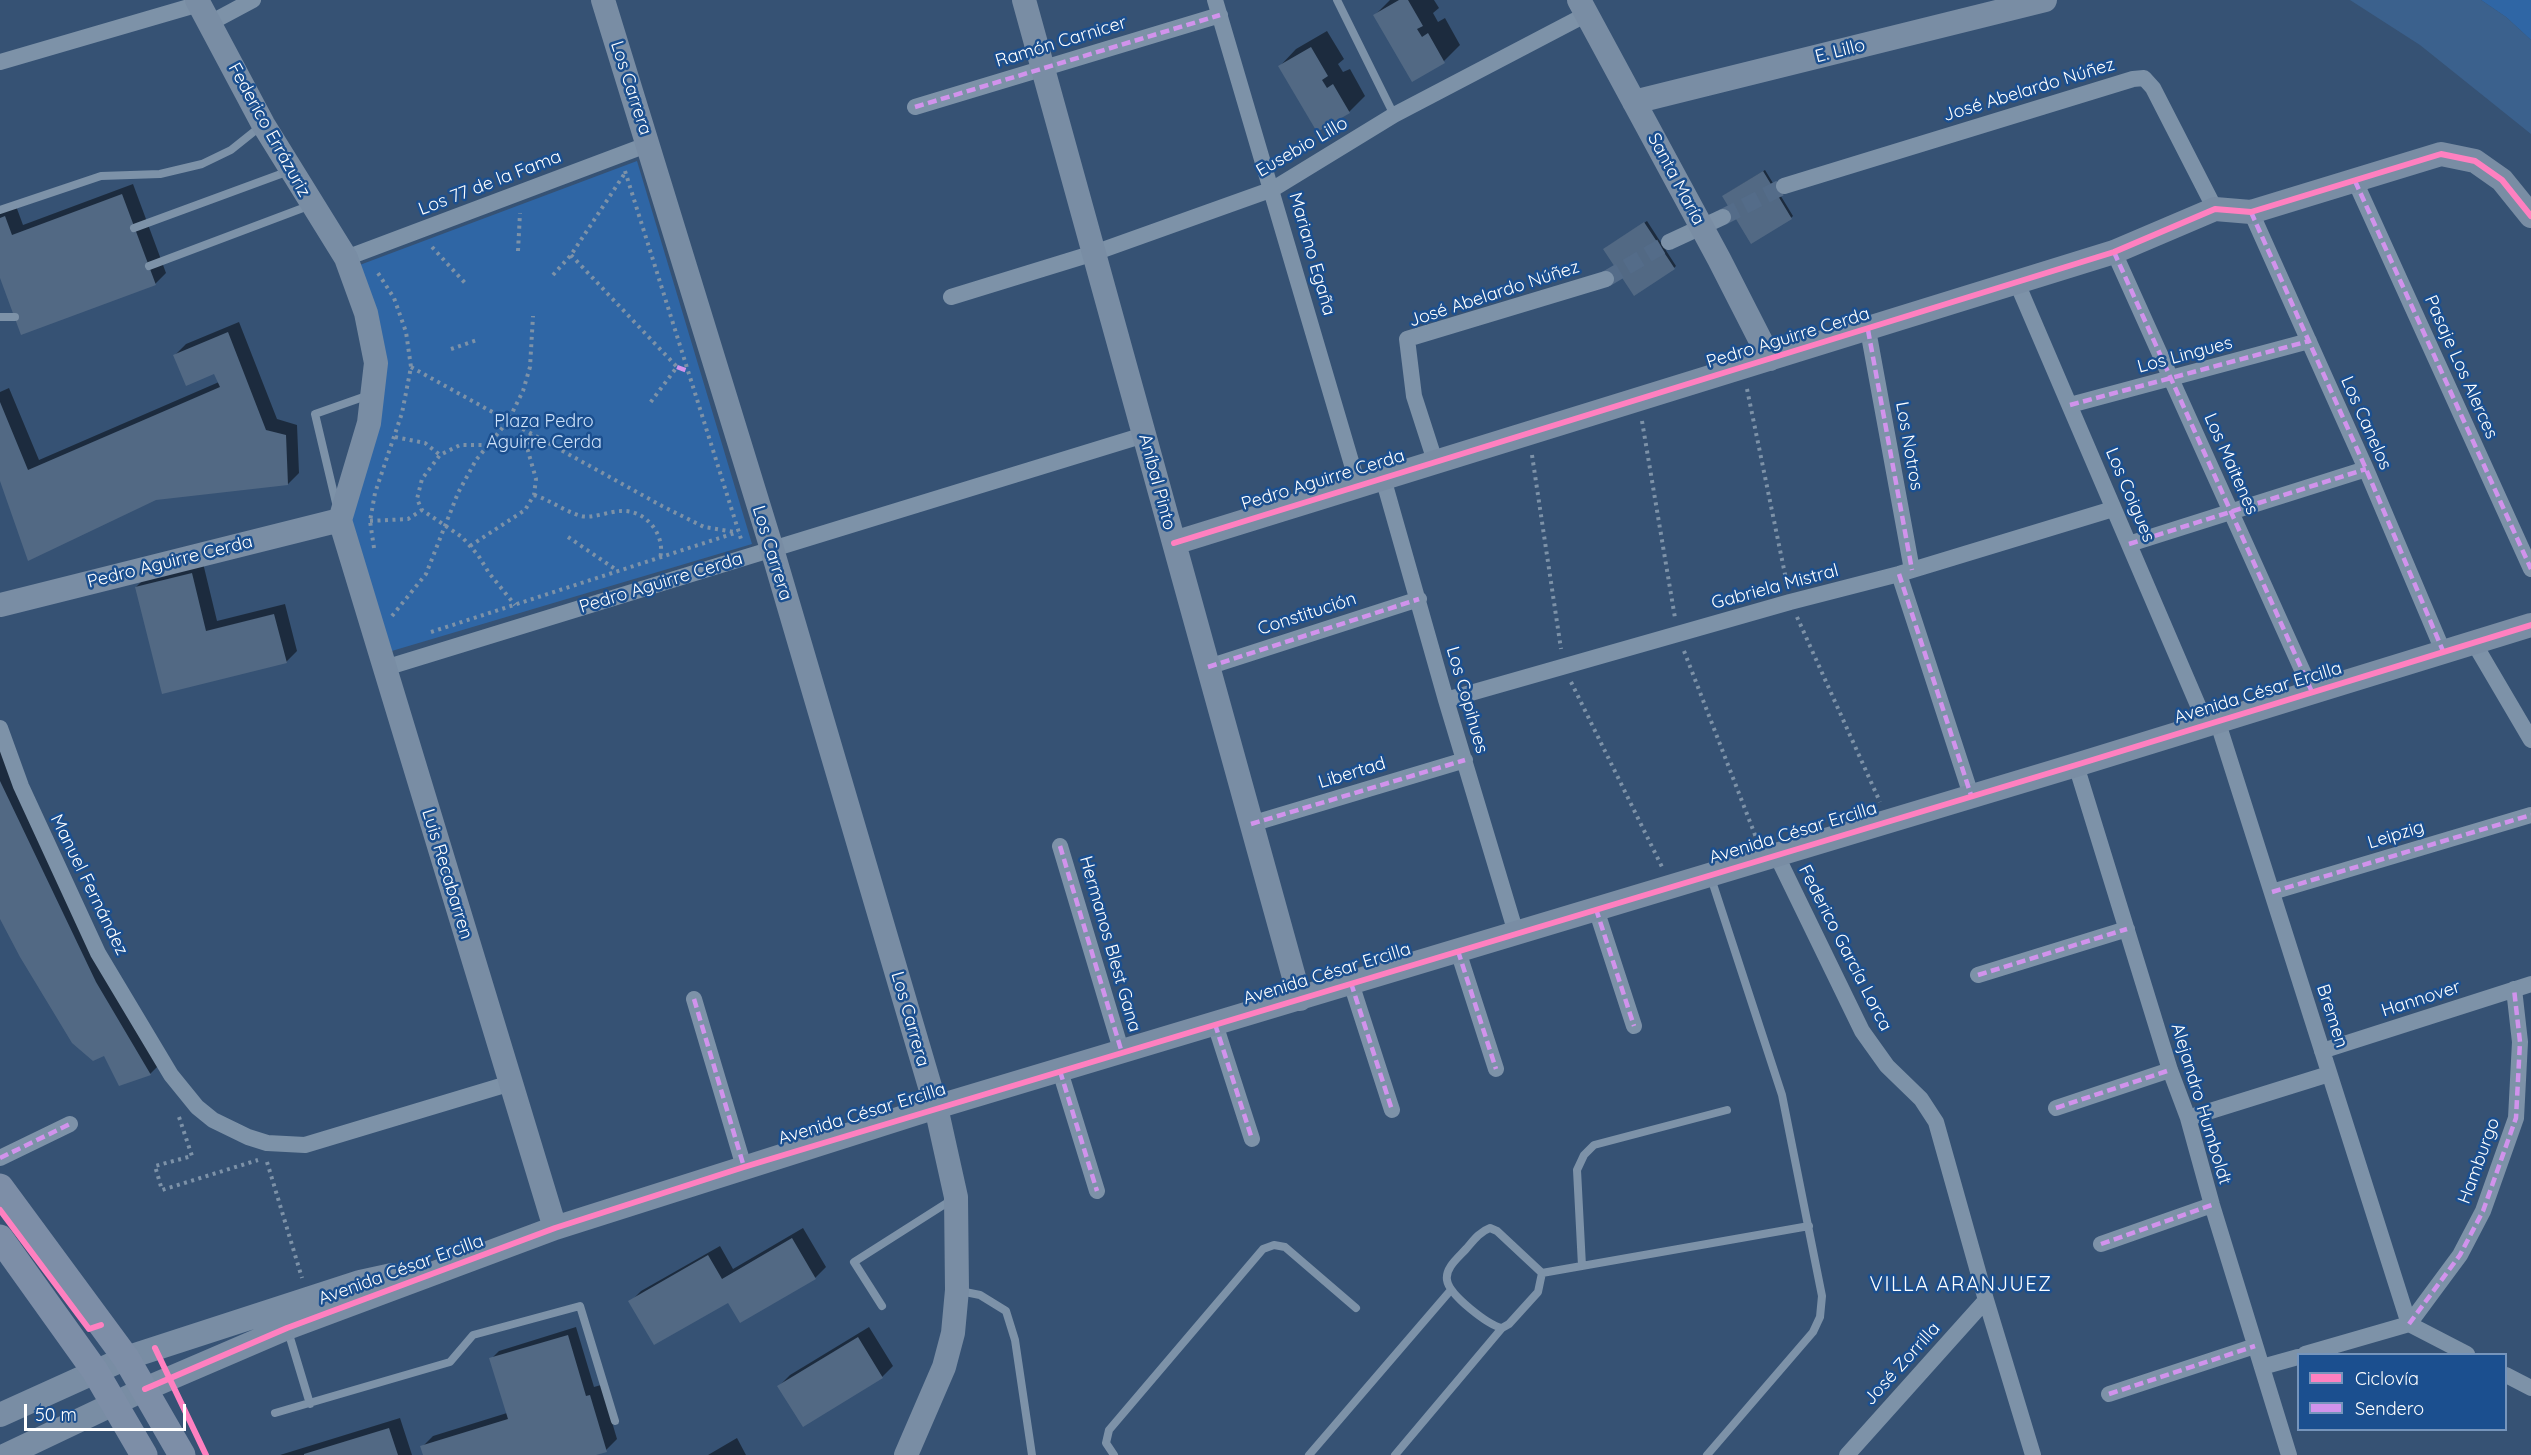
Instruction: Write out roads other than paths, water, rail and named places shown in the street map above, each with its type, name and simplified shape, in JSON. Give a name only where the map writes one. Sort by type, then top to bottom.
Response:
[{"type":"main road","points":[[0,1187],[126,1358],[182,1455]]},
{"type":"main road","points":[[0,1238],[95,1371],[144,1455]]},
{"type":"street","points":[[0,62],[202,9],[253,0]]},
{"type":"street","name":"Los Carrera","points":[[603,0],[772,549],[936,1107],[956,1197],[957,1290],[953,1333],[944,1367],[906,1455]]},
{"type":"street","name":"Aníbal Pinto","points":[[1024,0],[1300,999]]},
{"type":"street","name":"E. Lillo","points":[[1634,102],[2045,0]]},
{"type":"street","name":"Eusebio Lillo","points":[[951,297],[1094,253],[1272,189],[1394,115],[1583,7]]},
{"type":"street","name":"Santa María","points":[[1583,7],[1770,359]]},
{"type":"street","name":"Ramón Carnicer","points":[[915,107],[1042,68],[1217,8]]},
{"type":"street","name":"Mariano Egaña","points":[[1217,8],[1358,485]]},
{"type":"street","name":"Federico Errázuriz","points":[[202,9],[263,124],[311,205],[346,258],[366,313],[376,363],[369,423],[340,520]]},
{"type":"street","name":"José Abelardo Núñez","points":[[1784,186],[2133,79],[2144,78],[2153,88],[2216,209]]},
{"type":"street","name":"Los 77 de la Fama","points":[[346,258],[649,144]]},
{"type":"street","name":"Pedro Aguirre Cerda","points":[[1174,543],[1435,460],[1868,330],[2114,252],[2216,209],[2251,212],[2441,154],[2475,160],[2502,180],[2531,216]]},
{"type":"street","name":"Pasaje Los Alerces","points":[[2355,181],[2531,568]]},
{"type":"street","name":"Los Canelos","points":[[2251,212],[2366,469],[2443,651]]},
{"type":"street","points":[[1669,242],[1702,229],[1723,217]]},
{"type":"street","name":"Los Maitenes","points":[[2114,252],[2312,692]]},
{"type":"street","name":"José Abelardo Núñez","points":[[1435,460],[1414,396],[1407,339],[1606,279]]},
{"type":"street","name":"Los Coigues","points":[[2017,283],[2129,544],[2212,722]]},
{"type":"street","name":"Los Notros","points":[[1868,330],[1905,572],[1971,795]]},
{"type":"street","name":"Los Lingues","points":[[2070,405],[2309,341]]},
{"type":"street","name":"Pedro Aguirre Cerda","points":[[385,668],[1144,435]]},
{"type":"street","points":[[2129,544],[2366,469]]},
{"type":"street","name":"Los Copihues","points":[[1383,478],[1446,700],[1516,933]]},
{"type":"street","name":"Gabriela Mistral","points":[[1446,700],[1790,602],[1905,572],[2114,508]]},
{"type":"street","name":"Pedro Aguirre Cerda","points":[[0,605],[340,520]]},
{"type":"street","name":"Luis Recabarren","points":[[340,520],[555,1228]]},
{"type":"street","name":"Constitución","points":[[1208,667],[1419,599]]},
{"type":"street","name":"Avenida César Ercilla","points":[[6,1455],[145,1389],[287,1328],[555,1228],[936,1107],[2076,765],[2531,625]]},
{"type":"street","points":[[2474,643],[2531,741]]},
{"type":"street","name":"Bremen","points":[[2212,722],[2272,892],[2409,1324]]},
{"type":"street","name":"Manuel Fernández","points":[[0,728],[21,786],[98,953],[171,1075],[190,1099],[213,1120],[248,1137],[267,1143],[305,1145],[511,1083]]},
{"type":"street","name":"Libertad","points":[[1251,824],[1465,760]]},
{"type":"street","name":"Alejandro Humboldt","points":[[2076,765],[2170,1070],[2188,1118],[2212,1205],[2289,1455]]},
{"type":"street","name":"Leipzig","points":[[2272,892],[2531,815]]},
{"type":"street","name":"Hermanos Blest Gana","points":[[1060,846],[1122,1053]]},
{"type":"street","name":"Federico García Lorca","points":[[1776,854],[1862,1031],[1887,1066],[1921,1099],[1936,1122],[2033,1455]]},
{"type":"street","points":[[1596,909],[1634,1026]]},
{"type":"street","points":[[1978,975],[2127,929]]},
{"type":"street","points":[[1458,951],[1496,1069]]},
{"type":"street","points":[[1351,983],[1392,1110]]},
{"type":"street","name":"Hannover","points":[[2322,1051],[2531,984]]},
{"type":"street","name":"Hamburgo","points":[[2409,1324],[2460,1255],[2478,1220],[2516,1118],[2520,1042],[2514,989]]},
{"type":"street","points":[[694,999],[744,1167]]},
{"type":"street","points":[[1215,1024],[1252,1139]]},
{"type":"street","points":[[2056,1108],[2170,1070]]},
{"type":"street","points":[[1060,1071],[1097,1191]]},
{"type":"street","points":[[2188,1118],[2329,1074]]},
{"type":"street","points":[[0,1158],[70,1124]]},
{"type":"street","points":[[2101,1244],[2212,1205]]},
{"type":"street","name":"Avenida César Ercilla","points":[[0,1415],[126,1358],[360,1282],[488,1253]]},
{"type":"street","name":"José Zorrilla","points":[[1847,1455],[1986,1300]]},
{"type":"street","points":[[2308,1353],[2409,1324],[2465,1353]]},
{"type":"street","points":[[2109,1394],[2255,1346]]},
{"type":"street","points":[[2262,1367],[2297,1356]]},
{"type":"street","points":[[2507,1376],[2531,1388]]},
{"type":"lane","points":[[1337,0],[1394,115]]},
{"type":"lane","points":[[0,210],[101,176],[160,174],[202,164],[231,150],[263,124]]},
{"type":"lane","points":[[134,228],[185,211],[290,170]]},
{"type":"lane","points":[[149,266],[311,205]]},
{"type":"lane","points":[[0,317],[15,317]]},
{"type":"lane","points":[[340,520],[315,414],[372,394]]},
{"type":"lane","points":[[1707,1455],[1813,1332],[1820,1317],[1822,1296],[1782,1095],[1710,874]]},
{"type":"lane","points":[[1582,1266],[1577,1170],[1584,1155],[1594,1145],[1727,1110]]},
{"type":"lane","points":[[882,1306],[854,1263],[956,1197]]},
{"type":"lane","points":[[1542,1273],[1809,1226]]},
{"type":"lane","points":[[1502,1328],[1492,1326],[1450,1291],[1447,1280],[1448,1269],[1482,1231],[1490,1228],[1497,1231],[1542,1273]]},
{"type":"lane","points":[[1114,1455],[1106,1443],[1109,1430],[1263,1249],[1274,1245],[1285,1247],[1356,1308]]},
{"type":"lane","points":[[1395,1455],[1502,1328],[1509,1324],[1538,1292],[1542,1273]]},
{"type":"lane","points":[[957,1290],[980,1295],[1006,1311],[1015,1340],[1032,1455]]},
{"type":"lane","points":[[1309,1455],[1450,1291]]},
{"type":"lane","points":[[275,1413],[450,1362],[473,1335],[580,1306],[615,1421]]},
{"type":"lane","points":[[287,1328],[310,1404]]},
{"type":"tunnel","points":[[1723,217],[1784,186]]},
{"type":"tunnel","points":[[1606,279],[1669,242]]},
{"type":"district","name":"VILLA ARANJUEZ","points":[[1961,1285]]},
{"type":"park label","name":"Plaza Pedro Aguirre Cerda","points":[[544,432]]}]
